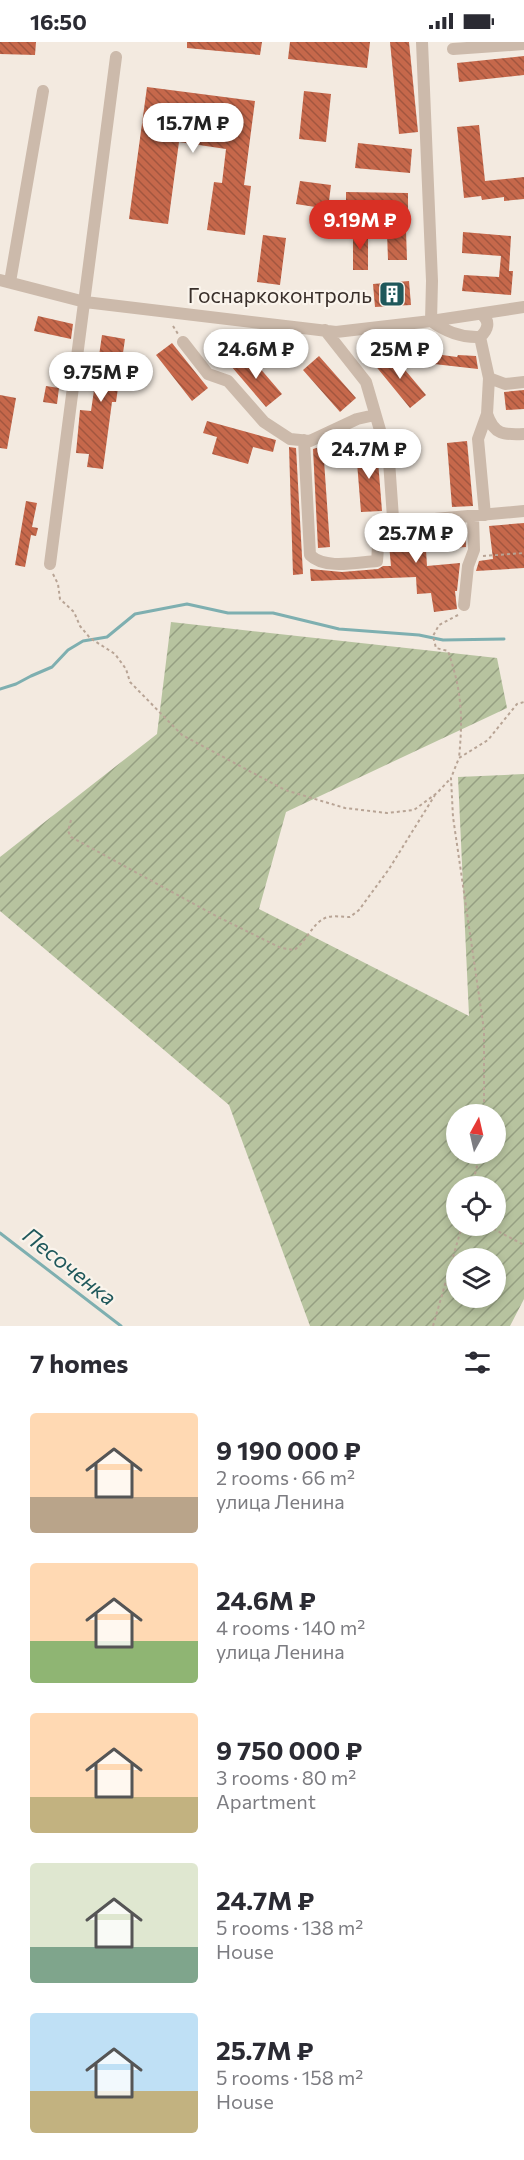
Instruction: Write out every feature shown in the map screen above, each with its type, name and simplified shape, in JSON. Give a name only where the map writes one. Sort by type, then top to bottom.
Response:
[{"type":"street","points":[[422,42],[432,281],[431,321]]},
{"type":"street","points":[[453,49],[524,44]]},
{"type":"street","points":[[50,564],[116,57]]},
{"type":"street","points":[[43,91],[5,281],[85,302],[336,332],[524,307]]},
{"type":"street","points":[[431,321],[455,334],[468,338],[480,337],[487,331],[488,324],[481,314]]},
{"type":"street","points":[[325,330],[366,382],[389,461],[393,519]]},
{"type":"street","points":[[480,337],[489,378],[488,414],[491,426],[499,432],[524,434]]},
{"type":"street","points":[[183,342],[208,374],[228,381],[264,422],[291,439],[310,441],[357,419],[375,415]]},
{"type":"street","points":[[489,378],[505,384],[524,382]]},
{"type":"street","points":[[464,605],[468,566],[474,550],[479,515],[478,439],[488,414]]},
{"type":"street","points":[[304,440],[310,555],[316,561],[334,564],[377,561],[378,535],[384,523],[393,519],[402,522],[524,511]]},
{"type":"path","points":[[472,556],[524,553]]},
{"type":"path","points":[[50,564],[58,584],[60,599],[74,612],[80,626],[90,638],[115,654],[126,669],[130,682],[182,735],[285,790],[345,808],[387,813],[414,810],[437,793],[451,778],[459,758],[462,743],[461,699],[448,651],[436,648],[433,636],[439,625],[457,617],[464,605]]},
{"type":"path","points":[[459,758],[488,740],[517,704],[524,702]]},
{"type":"path","points":[[451,778],[453,817],[484,1030],[484,1104]]},
{"type":"path","points":[[71,820],[68,831],[71,837],[218,917],[281,948],[294,950],[327,916],[350,917],[359,910],[389,869],[437,793]]},
{"type":"path","points":[[433,1326],[459,1236]]},
{"type":"path","points":[[506,1236],[524,1245]]},
{"type":"green space","points":[[171,622],[497,658],[507,708],[286,812],[259,909],[469,1016],[458,777],[524,774],[524,1299],[510,1326],[310,1326],[229,1105],[0,911],[0,857],[157,734]]},
{"type":"building","points":[[0,42],[36,42],[35,55],[0,54]]},
{"type":"building","points":[[187,42],[262,42],[260,55],[187,48]]},
{"type":"building","points":[[290,42],[370,42],[367,68],[288,59]]},
{"type":"building","points":[[390,42],[409,42],[418,132],[399,134]]},
{"type":"building","points":[[524,56],[524,75],[459,82],[457,63]]},
{"type":"building","points":[[147,87],[255,101],[244,185],[251,186],[245,235],[207,230],[214,182],[222,183],[226,149],[179,142],[168,224],[129,219]]},
{"type":"building","points":[[304,91],[331,94],[326,142],[299,139]]},
{"type":"building","points":[[479,125],[485,181],[524,177],[524,199],[504,201],[504,197],[482,200],[481,196],[464,198],[457,127]]},
{"type":"building","points":[[358,143],[412,149],[410,173],[355,168]]},
{"type":"building","points":[[300,181],[331,185],[328,209],[296,204]]},
{"type":"building","points":[[346,192],[408,193],[408,215],[346,214]]},
{"type":"building","points":[[406,231],[407,260],[388,260],[387,232]]},
{"type":"building","points":[[353,232],[368,232],[368,270],[353,270]]},
{"type":"building","points":[[463,232],[511,236],[509,271],[513,271],[511,295],[462,291],[464,275],[499,277],[501,256],[462,253]]},
{"type":"building","points":[[263,235],[286,238],[280,285],[257,282]]},
{"type":"building","name":"Госнаркоконтроль","points":[[409,281],[411,305],[375,307],[373,284]]},
{"type":"building","points":[[38,316],[73,324],[71,339],[34,331]]},
{"type":"building","points":[[102,335],[125,339],[116,402],[112,402],[103,469],[87,467],[89,454],[76,453],[80,410],[91,411]]},
{"type":"building","points":[[172,343],[208,388],[192,401],[156,355]]},
{"type":"building","points":[[390,352],[426,395],[410,408],[374,364]]},
{"type":"building","points":[[247,353],[282,394],[266,407],[231,366]]},
{"type":"building","points":[[435,354],[457,357],[458,355],[476,356],[478,369],[434,364]]},
{"type":"building","points":[[319,356],[356,398],[340,412],[303,370]]},
{"type":"building","points":[[46,386],[59,388],[57,404],[43,402]]},
{"type":"building","points":[[524,390],[524,409],[506,410],[504,392]]},
{"type":"building","points":[[0,395],[16,398],[7,449],[0,448]]},
{"type":"building","points":[[207,421],[276,440],[273,452],[253,447],[248,464],[212,454],[217,437],[203,433]]},
{"type":"building","points":[[467,441],[473,506],[452,507],[447,443]]},
{"type":"building","points":[[323,446],[330,547],[318,548],[313,449]]},
{"type":"building","points":[[289,447],[296,448],[303,574],[293,575]]},
{"type":"building","points":[[377,448],[382,511],[361,512],[356,450]]},
{"type":"building","points":[[26,501],[37,503],[32,527],[38,528],[36,536],[31,535],[25,567],[15,565]]},
{"type":"building","points":[[524,523],[524,568],[476,571],[479,561],[493,559],[489,526]]},
{"type":"building","points":[[465,526],[466,547],[426,550],[427,566],[460,563],[457,591],[455,591],[457,609],[434,612],[431,593],[417,594],[416,577],[311,581],[310,569],[342,572],[391,566],[388,534],[390,532]]},
{"type":"waterway","points":[[0,689],[52,667],[68,650],[83,641],[107,637],[135,614],[187,604],[228,613],[273,613],[339,629],[419,635],[443,640],[504,639]]},
{"type":"waterway","name":"Песоченка","points":[[0,1233],[121,1326]]},
{"type":"place","name":"Госнаркоконтроль","points":[[392,294]]}]
